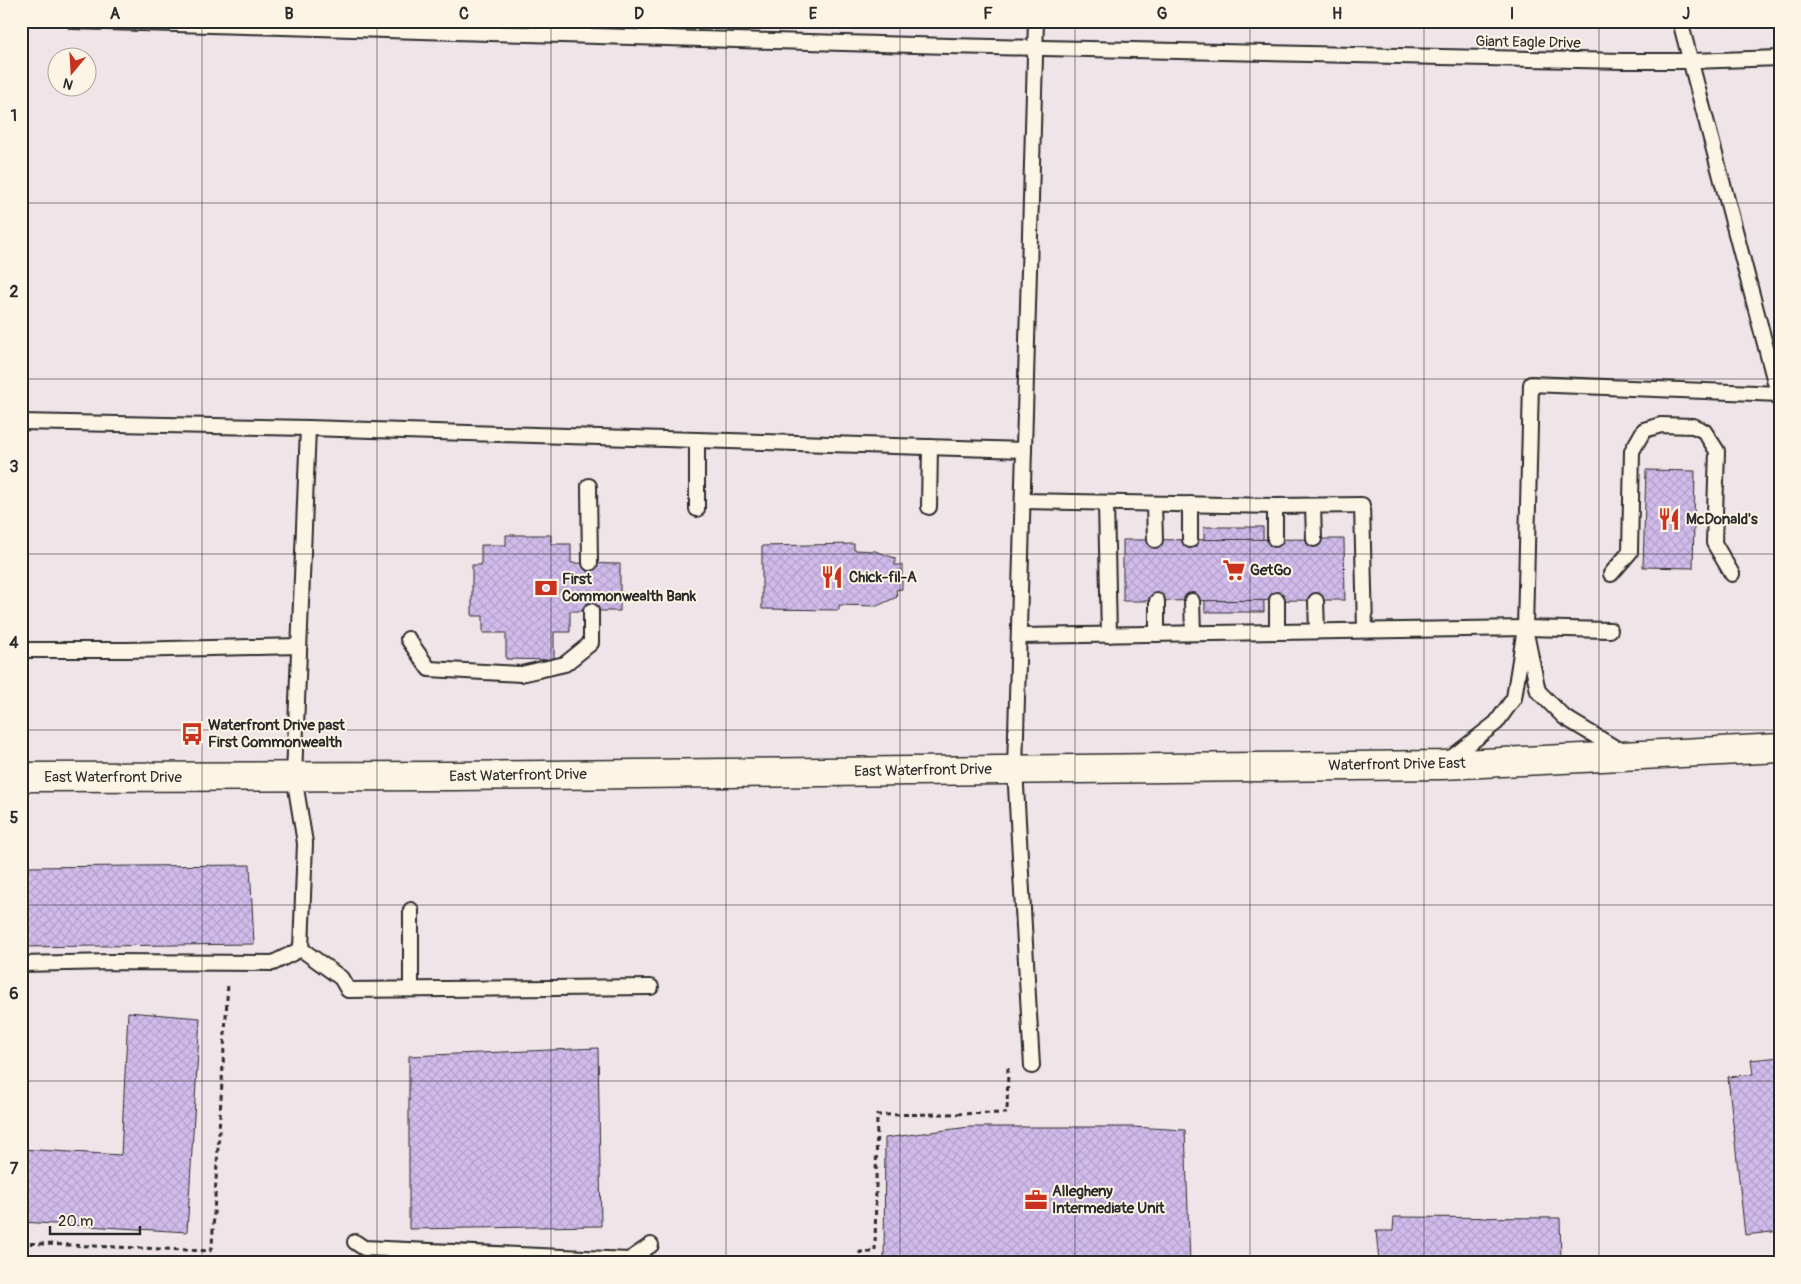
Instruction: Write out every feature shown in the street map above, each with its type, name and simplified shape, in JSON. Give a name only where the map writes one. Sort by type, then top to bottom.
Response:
[{"type":"street","name":"Waterfront Drive East","points":[[1015,769],[1442,765],[1780,748]]},
{"type":"street","name":"East Waterfront Drive","points":[[21,777],[1015,769]]},
{"type":"lane","name":"Giant Eagle Drive","points":[[73,21],[1035,48],[1691,61],[1780,58]]},
{"type":"lane","points":[[1032,1066],[1015,769],[1036,21]]},
{"type":"lane","points":[[1442,765],[1496,723],[1514,698],[1525,628],[1531,384],[1779,397],[1680,21]]},
{"type":"lane","points":[[21,422],[308,428],[1024,450]]},
{"type":"lane","points":[[1611,574],[1630,552],[1632,451],[1644,430],[1661,425],[1693,426],[1704,431],[1717,451],[1714,543],[1732,574]]},
{"type":"lane","points":[[301,950],[305,843],[294,776],[308,428]]},
{"type":"lane","points":[[696,440],[697,509]]},
{"type":"lane","points":[[929,507],[930,447]]},
{"type":"lane","points":[[589,486],[590,563]]},
{"type":"lane","points":[[1022,501],[1275,506],[1362,505],[1365,630]]},
{"type":"lane","points":[[1106,504],[1108,635]]},
{"type":"lane","points":[[1154,504],[1155,540]]},
{"type":"lane","points":[[1190,504],[1190,540]]},
{"type":"lane","points":[[1275,506],[1275,539]]},
{"type":"lane","points":[[1313,506],[1314,539]]},
{"type":"lane","points":[[1277,600],[1277,632]]},
{"type":"lane","points":[[1316,600],[1317,631]]},
{"type":"lane","points":[[1157,601],[1157,634]]},
{"type":"lane","points":[[1192,601],[1193,633]]},
{"type":"lane","points":[[408,640],[429,669],[521,674],[565,664],[591,643],[591,611]]},
{"type":"lane","points":[[1525,628],[1538,691],[1564,717],[1627,755]]},
{"type":"lane","points":[[1019,636],[1525,628],[1610,630]]},
{"type":"lane","points":[[21,650],[128,650],[299,646]]},
{"type":"lane","points":[[411,910],[411,990]]},
{"type":"lane","points":[[21,964],[112,962],[274,963],[301,950]]},
{"type":"lane","points":[[301,950],[341,978],[348,990],[651,987]]},
{"type":"lane","points":[[355,1242],[364,1248],[629,1260],[651,1245]]},
{"type":"path","points":[[21,1243],[210,1251],[212,1246],[228,978]]},
{"type":"path","points":[[860,1263],[860,1252],[876,1252],[877,1115],[1007,1112],[1008,1066]]},
{"type":"shaded area","points":[[21,21],[1780,21],[1780,1263],[21,1263]]},
{"type":"building","points":[[1728,21],[1761,21],[1729,27]]},
{"type":"building","name":"McDonald's","points":[[1646,470],[1695,471],[1693,568],[1643,567]]},
{"type":"building","name":"GetGo","points":[[1204,527],[1263,527],[1264,612],[1205,612]]},
{"type":"building","name":"First Commonwealth Bank","points":[[506,535],[551,535],[551,544],[571,544],[571,563],[620,564],[620,611],[570,611],[570,632],[554,632],[554,660],[506,659],[506,633],[483,633],[483,616],[472,616],[472,565],[481,565],[481,545],[506,545]]},
{"type":"building","name":"GetGo","points":[[1344,539],[1345,600],[1123,601],[1123,540]]},
{"type":"building","name":"Chick-fil-A","points":[[854,544],[854,550],[875,551],[895,558],[895,565],[902,565],[902,589],[896,590],[897,597],[877,606],[839,605],[839,610],[762,609],[762,546]]},
{"type":"building","points":[[250,865],[254,944],[21,947],[21,867]]},
{"type":"building","points":[[128,1012],[200,1018],[187,1232],[21,1222],[21,1149],[121,1155]]},
{"type":"building","points":[[598,1048],[601,1226],[409,1229],[409,1056]]},
{"type":"building","points":[[1780,1057],[1780,1231],[1745,1235],[1728,1077],[1753,1074],[1751,1060]]},
{"type":"building","name":"Allegheny Intermediate Unit","points":[[969,1127],[1133,1127],[1185,1130],[1190,1263],[884,1263],[885,1138]]},
{"type":"building","points":[[1394,1217],[1560,1218],[1561,1263],[1392,1263],[1392,1259],[1379,1261],[1376,1231],[1393,1231]]},
{"type":"place","name":"McDonald's","points":[[1669,519]]},
{"type":"place","name":"GetGo","points":[[1234,570]]},
{"type":"place","name":"Chick-fil-A","points":[[832,577]]},
{"type":"place","name":"First Commonwealth Bank","points":[[546,588]]},
{"type":"place","name":"Waterfront Drive past First Commonwealth","points":[[192,734]]},
{"type":"place","name":"Allegheny Intermediate Unit","points":[[1036,1200]]}]
